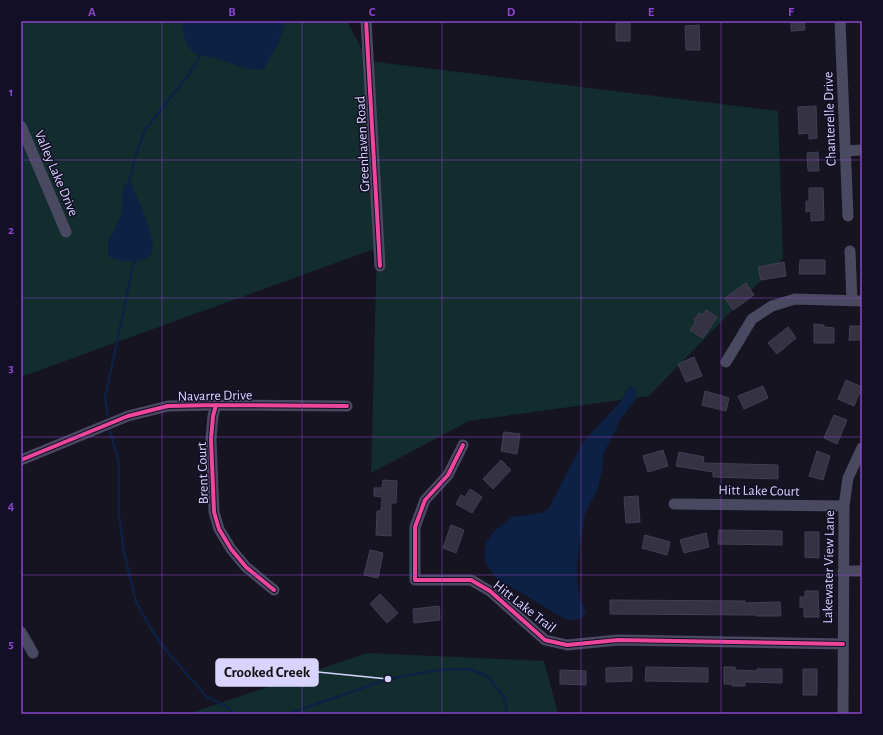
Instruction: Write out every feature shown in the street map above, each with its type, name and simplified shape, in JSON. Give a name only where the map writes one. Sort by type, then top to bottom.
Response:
[{"type":"street","name":"Greenhaven Road","points":[[366,21],[380,266]]},
{"type":"street","name":"Chanterelle Drive","points":[[840,21],[848,216]]},
{"type":"street","name":"Valley Lake Drive","points":[[21,126],[66,232]]},
{"type":"street","points":[[845,151],[862,150]]},
{"type":"street","points":[[726,362],[752,319],[772,306],[795,299],[857,301],[850,251]]},
{"type":"street","name":"Brent Court","points":[[216,405],[213,416],[211,439],[214,512],[219,529],[231,549],[246,568],[274,590]]},
{"type":"street","name":"Navarre Drive","points":[[21,460],[128,416],[168,406],[347,406]]},
{"type":"street","name":"Hitt Lake Trail","points":[[463,445],[448,475],[425,500],[415,527],[415,580],[471,580],[490,591],[546,640],[567,646],[618,640],[842,644]]},
{"type":"street","name":"Lakewater View Lane","points":[[842,714],[844,506],[848,478],[862,448]]},
{"type":"street","name":"Hitt Lake Court","points":[[674,504],[844,506]]},
{"type":"street","points":[[843,571],[862,571]]},
{"type":"street","points":[[21,632],[33,653]]},
{"type":"green space","points":[[21,21],[347,21],[368,61],[778,111],[783,258],[649,396],[469,421],[371,473],[377,248],[21,377]]},
{"type":"green space","points":[[367,653],[544,661],[558,714],[188,714]]},
{"type":"water","points":[[182,21],[286,21],[278,44],[263,70],[245,68],[216,58],[196,54],[189,48],[184,37]]},
{"type":"water","points":[[125,183],[131,183],[151,233],[153,251],[146,259],[138,261],[119,260],[108,256],[108,242],[122,213],[122,193]]},
{"type":"water","points":[[629,386],[635,387],[636,400],[618,422],[616,430],[604,452],[602,471],[597,491],[586,511],[584,520],[577,560],[577,583],[580,598],[586,613],[580,619],[565,619],[496,578],[486,564],[484,553],[487,541],[494,531],[512,517],[542,513],[549,508],[582,443],[621,401]]},
{"type":"building","points":[[616,21],[630,21],[630,41],[616,41]]},
{"type":"building","points":[[791,21],[804,21],[805,30],[791,31]]},
{"type":"building","points":[[699,25],[700,50],[686,50],[685,26]]},
{"type":"building","points":[[816,106],[817,138],[809,139],[809,133],[799,134],[798,107]]},
{"type":"building","points":[[818,152],[819,171],[808,171],[807,153]]},
{"type":"building","points":[[809,188],[823,188],[824,220],[811,221],[811,211],[806,212],[806,201],[809,201]]},
{"type":"building","points":[[800,260],[825,260],[825,274],[799,274]]},
{"type":"building","points":[[784,262],[786,276],[761,280],[758,267]]},
{"type":"building","points":[[746,283],[754,295],[733,310],[725,298]]},
{"type":"building","points":[[706,310],[717,317],[703,338],[690,330],[699,313],[703,315]]},
{"type":"building","points":[[814,324],[834,328],[834,343],[814,343]]},
{"type":"building","points":[[850,326],[862,326],[862,340],[849,340]]},
{"type":"building","points":[[788,327],[796,338],[777,354],[768,343]]},
{"type":"building","points":[[694,357],[702,376],[686,382],[678,364]]},
{"type":"building","points":[[846,380],[862,387],[854,406],[838,399]]},
{"type":"building","points":[[763,386],[768,398],[744,409],[738,396]]},
{"type":"building","points":[[705,391],[729,398],[726,411],[702,405]]},
{"type":"building","points":[[834,415],[847,420],[837,444],[824,438]]},
{"type":"building","points":[[504,432],[520,434],[517,454],[501,451]]},
{"type":"building","points":[[663,450],[668,466],[648,472],[643,456]]},
{"type":"building","points":[[817,451],[830,456],[823,480],[809,476]]},
{"type":"building","points":[[679,452],[704,457],[703,463],[778,465],[778,479],[713,477],[713,472],[676,466]]},
{"type":"building","points":[[501,460],[511,470],[493,489],[483,479]]},
{"type":"building","points":[[383,480],[397,481],[396,503],[391,503],[391,536],[376,535],[377,511],[381,511],[382,497],[374,496],[374,488],[382,488]]},
{"type":"building","points":[[470,489],[482,497],[472,513],[456,504],[461,495],[465,497]]},
{"type":"building","points":[[638,496],[640,522],[626,523],[624,497]]},
{"type":"building","points":[[451,525],[464,530],[456,553],[443,548]]},
{"type":"building","points":[[719,530],[782,531],[782,545],[718,544]]},
{"type":"building","points":[[805,532],[819,532],[819,558],[805,557]]},
{"type":"building","points":[[706,533],[709,547],[684,553],[680,540]]},
{"type":"building","points":[[645,535],[670,542],[667,555],[642,548]]},
{"type":"building","points":[[370,550],[383,553],[378,578],[364,575]]},
{"type":"building","points":[[805,591],[818,591],[819,617],[804,617],[804,607],[800,607],[800,597],[805,597]]},
{"type":"building","points":[[380,594],[398,613],[387,623],[370,604]]},
{"type":"building","points":[[610,600],[745,601],[745,603],[780,602],[781,616],[610,614]]},
{"type":"building","points":[[439,606],[440,620],[414,623],[413,609]]},
{"type":"building","points":[[632,667],[632,681],[606,682],[606,668]]},
{"type":"building","points":[[646,667],[708,668],[708,682],[645,681]]},
{"type":"building","points":[[724,667],[735,667],[735,670],[757,671],[757,669],[782,669],[782,683],[745,682],[745,686],[732,686],[732,684],[724,684]]},
{"type":"building","points":[[803,669],[817,669],[817,695],[803,695]]},
{"type":"building","points":[[560,670],[586,671],[586,685],[560,684]]},
{"type":"waterway","points":[[129,183],[135,157],[145,130],[189,74],[201,55]]},
{"type":"waterway","points":[[108,416],[105,398],[134,261]]},
{"type":"waterway","points":[[110,431],[119,464],[119,516],[124,552],[136,602],[151,629],[169,654],[207,697],[224,705],[235,714]]},
{"type":"waterway","points":[[288,714],[388,679],[438,670],[470,669],[487,676],[504,697],[507,714]]},
{"type":"cycle path","points":[[366,21],[380,266]]},
{"type":"cycle path","points":[[216,405],[213,416],[211,439],[214,512],[219,529],[231,549],[246,567],[274,590]]},
{"type":"cycle path","points":[[21,460],[128,416],[168,406],[347,406]]},
{"type":"cycle path","points":[[463,445],[448,475],[425,500],[415,527],[415,580],[471,580],[490,591],[545,640],[567,645],[618,640],[843,644]]},
{"type":"place","name":"Crooked Creek","points":[[388,679]]}]
